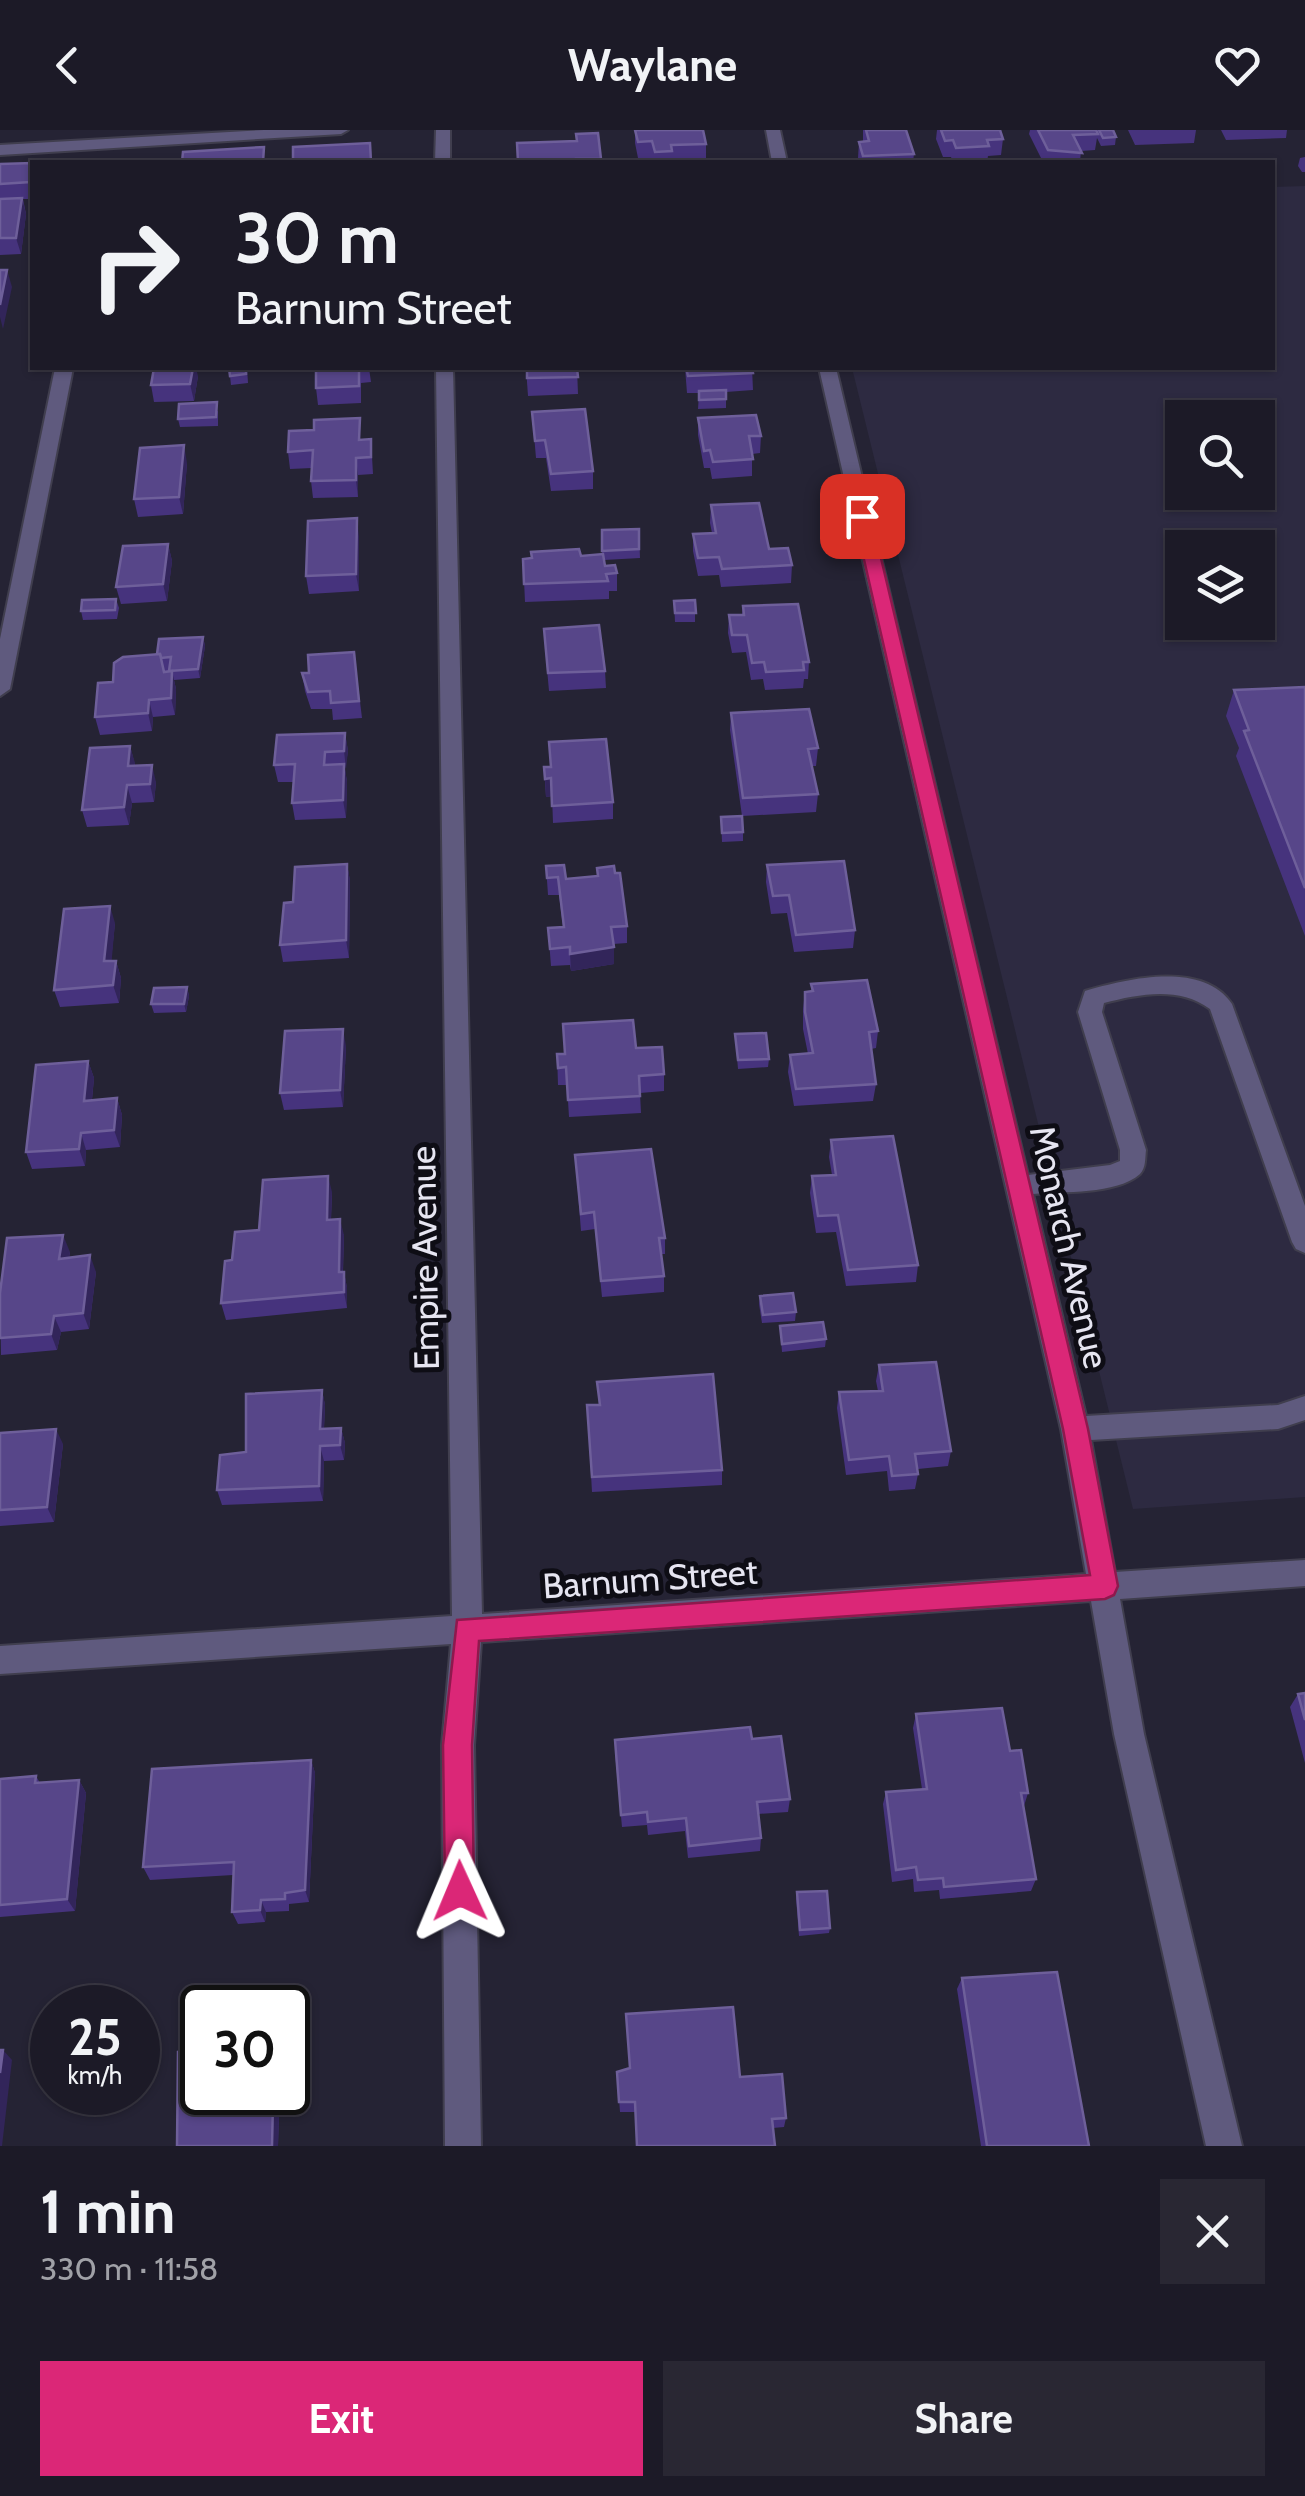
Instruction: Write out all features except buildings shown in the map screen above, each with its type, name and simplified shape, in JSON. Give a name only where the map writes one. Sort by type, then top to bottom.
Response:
[{"type":"street","points":[[0,150],[341,130]]},
{"type":"street","points":[[442,130],[442,160]]},
{"type":"street","points":[[772,130],[780,160]]},
{"type":"street","points":[[105,160],[109,143]]},
{"type":"street","points":[[0,688],[64,370]]},
{"type":"street","name":"Empire Avenue","points":[[444,370],[467,1629],[458,1745],[463,2146]]},
{"type":"street","name":"Monarch Avenue","points":[[828,370],[1075,1429],[1130,1734],[1224,2146]]},
{"type":"street","points":[[1018,1186],[1114,1175],[1132,1166],[1133,1150],[1090,1012],[1093,997],[1180,985],[1206,990],[1220,1004],[1305,1242]]},
{"type":"street","points":[[1075,1429],[1278,1416],[1305,1408]]},
{"type":"street","name":"Barnum Street","points":[[0,1660],[1305,1573]]},
{"type":"shaded area","points":[[1305,186],[1305,1497],[1133,1509],[852,370],[1275,370],[1275,187]]},
{"type":"route","points":[[460,1891],[458,1745],[467,1629],[1105,1586],[1075,1429],[862,516]]}]
